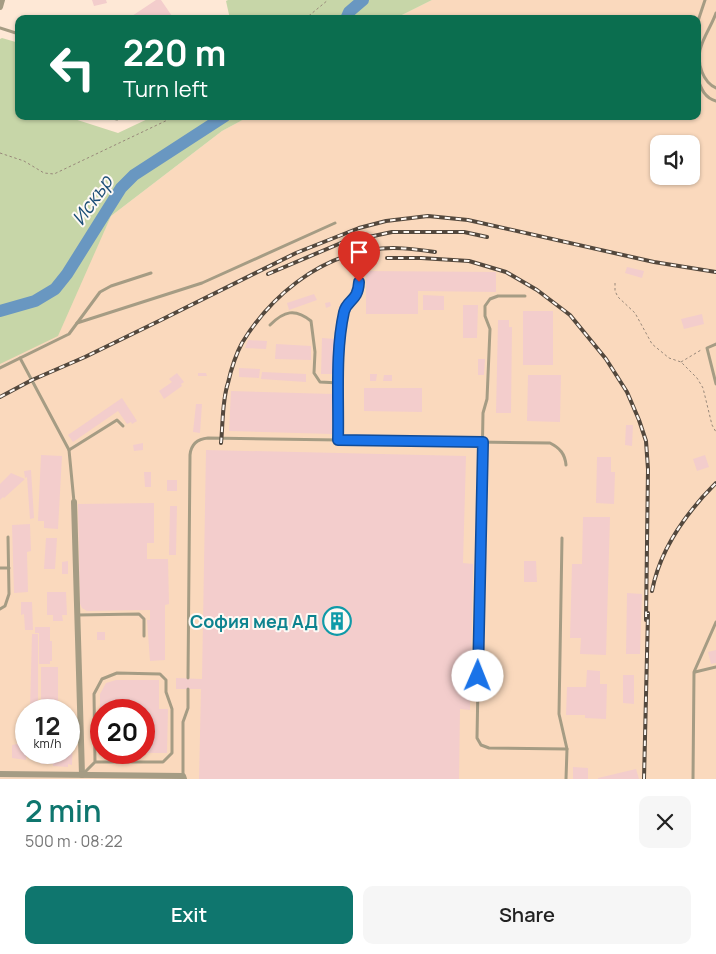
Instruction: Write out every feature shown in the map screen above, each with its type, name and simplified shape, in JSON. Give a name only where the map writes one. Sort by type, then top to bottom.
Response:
[{"type":"street","points":[[0,7],[2,0]]},
{"type":"street","points":[[74,502],[82,774]]},
{"type":"street","points":[[0,774],[82,774],[183,778]]},
{"type":"lane","points":[[700,15],[705,0]]},
{"type":"lane","points":[[701,48],[716,13]]},
{"type":"lane","points":[[0,28],[15,33]]},
{"type":"lane","points":[[701,68],[705,80],[716,88]]},
{"type":"lane","points":[[701,90],[710,99],[716,101]]},
{"type":"lane","points":[[77,323],[202,283],[335,223]]},
{"type":"lane","points":[[338,440],[340,342],[344,309],[359,293],[359,272]]},
{"type":"lane","points":[[0,368],[69,334],[100,292],[111,286],[151,273]]},
{"type":"lane","points":[[525,296],[498,296],[490,299],[485,306],[485,316],[490,329],[487,399],[483,413],[477,738],[481,745],[489,748],[567,750]]},
{"type":"lane","points":[[270,325],[279,317],[290,313],[302,313],[311,321],[315,352],[314,373],[320,382],[339,383]]},
{"type":"lane","points":[[716,344],[707,348],[716,384]]},
{"type":"lane","points":[[20,358],[69,450],[74,502]]},
{"type":"lane","points":[[69,450],[117,420],[123,426]]},
{"type":"lane","points":[[188,678],[190,455],[193,444],[202,438],[550,444],[562,451],[566,465]]},
{"type":"lane","points":[[0,609],[5,606],[10,594],[8,537]]},
{"type":"lane","points":[[562,538],[560,714],[567,750],[566,779]]},
{"type":"lane","points":[[0,568],[9,568]]},
{"type":"lane","points":[[77,615],[139,614],[144,619],[144,636]]},
{"type":"lane","points":[[693,779],[694,672],[716,622]]},
{"type":"lane","points":[[694,672],[716,667]]},
{"type":"lane","points":[[117,673],[160,674],[166,680],[166,692],[172,708],[172,754],[163,762],[96,762],[94,694],[102,679],[117,673]]},
{"type":"lane","points":[[183,778],[183,722],[188,708],[188,689]]},
{"type":"lane","points":[[82,774],[94,764]]},
{"type":"path","points":[[310,15],[328,0]]},
{"type":"path","points":[[0,153],[24,162],[44,173],[54,174],[168,120]]},
{"type":"path","points":[[615,283],[618,297],[635,313],[652,344],[669,358],[680,362],[697,378],[703,388],[712,425],[716,432]]},
{"type":"path","points":[[680,362],[707,348]]},
{"type":"shaded area","points":[[432,0],[716,0],[716,779],[0,779],[0,341],[92,254],[111,216],[222,131],[243,120],[701,120],[701,15],[402,15]]},
{"type":"green space","points":[[432,0],[402,15],[229,15],[226,1]]},
{"type":"green space","points":[[0,39],[15,42],[15,120],[77,120],[118,133],[146,120],[243,120],[222,131],[111,216],[58,336],[0,364]]},
{"type":"building","points":[[92,0],[106,0],[107,3],[94,6]]},
{"type":"building","points":[[156,0],[161,0],[171,15],[157,15],[134,15]]},
{"type":"building","points":[[627,267],[644,271],[642,278],[625,273]]},
{"type":"building","points":[[366,271],[496,272],[496,292],[418,291],[418,314],[366,314]]},
{"type":"building","points":[[314,294],[317,300],[289,310],[287,303]]},
{"type":"building","points":[[423,295],[444,296],[444,310],[423,310]]},
{"type":"building","points":[[330,302],[331,306],[326,308],[325,303]]},
{"type":"building","points":[[463,305],[478,305],[477,338],[463,338]]},
{"type":"building","points":[[523,311],[553,311],[553,365],[523,365]]},
{"type":"building","points":[[702,314],[704,324],[684,329],[681,319]]},
{"type":"building","points":[[498,320],[509,320],[509,327],[512,327],[511,413],[496,413]]},
{"type":"building","points":[[322,338],[335,339],[333,374],[321,374]]},
{"type":"building","points":[[248,340],[267,341],[266,349],[245,348]]},
{"type":"building","points":[[276,344],[311,346],[311,360],[275,359]]},
{"type":"building","points":[[478,359],[485,359],[484,375],[478,375]]},
{"type":"building","points":[[239,368],[260,369],[259,378],[239,377]]},
{"type":"building","points":[[262,372],[306,374],[306,382],[261,379]]},
{"type":"building","points":[[177,373],[184,382],[181,384],[182,386],[164,399],[159,391],[172,382],[169,379]]},
{"type":"building","points":[[198,373],[206,373],[207,376],[198,376]]},
{"type":"building","points":[[370,374],[377,374],[376,381],[370,381]]},
{"type":"building","points":[[384,375],[392,375],[392,381],[383,381]]},
{"type":"building","points":[[528,375],[561,375],[560,422],[527,421]]},
{"type":"building","points":[[364,388],[422,388],[422,412],[364,411]]},
{"type":"building","points":[[231,391],[333,394],[332,434],[229,431]]},
{"type":"building","points":[[122,398],[137,421],[127,424],[118,411],[73,442],[68,435]]},
{"type":"building","points":[[196,404],[202,404],[200,433],[193,432]]},
{"type":"building","points":[[626,425],[633,425],[632,446],[625,445]]},
{"type":"building","points":[[143,443],[143,450],[134,451],[133,445]]},
{"type":"building","name":"София мед АД","points":[[206,450],[466,456],[463,563],[473,564],[470,710],[460,709],[459,779],[199,779],[201,689],[176,689],[176,678],[202,679]]},
{"type":"building","points":[[41,455],[62,456],[58,529],[44,528],[44,521],[38,521]]},
{"type":"building","points":[[705,455],[709,467],[697,471],[693,459]]},
{"type":"building","points":[[597,457],[611,457],[611,472],[615,472],[614,504],[596,503]]},
{"type":"building","points":[[31,470],[34,518],[30,519],[27,477],[25,478],[24,471]]},
{"type":"building","points":[[144,472],[151,472],[151,487],[145,487]]},
{"type":"building","points":[[11,473],[25,479],[0,500],[0,484]]},
{"type":"building","points":[[167,480],[177,480],[177,491],[167,491]]},
{"type":"building","points":[[154,503],[154,543],[147,543],[147,559],[168,559],[169,604],[165,605],[165,660],[150,661],[147,620],[150,620],[150,610],[87,611],[80,604],[78,504]]},
{"type":"building","points":[[170,506],[177,506],[176,555],[169,555]]},
{"type":"building","points":[[583,517],[610,517],[606,655],[580,654],[581,638],[570,638],[572,564],[582,564]]},
{"type":"building","points":[[30,524],[31,551],[27,552],[28,592],[14,593],[12,525]]},
{"type":"building","points":[[46,538],[57,538],[55,569],[44,569]]},
{"type":"building","points":[[68,561],[68,574],[62,574],[62,562]]},
{"type":"building","points":[[524,561],[536,561],[537,582],[524,582]]},
{"type":"building","points":[[47,592],[66,592],[67,615],[62,615],[63,621],[53,621],[53,615],[47,615]]},
{"type":"building","points":[[627,593],[642,594],[640,654],[626,654]]},
{"type":"building","points":[[21,602],[32,602],[33,630],[25,630],[24,614],[21,615]]},
{"type":"building","points":[[35,627],[50,627],[52,661],[50,661],[50,664],[39,664],[39,633],[35,633]]},
{"type":"building","points":[[97,632],[105,632],[105,640],[97,640]]},
{"type":"building","points":[[32,634],[38,634],[38,699],[30,699]]},
{"type":"building","points":[[716,650],[716,663],[711,664],[708,652]]},
{"type":"building","points":[[41,667],[58,667],[58,699],[41,699]]},
{"type":"building","points":[[587,670],[600,671],[600,684],[607,684],[606,719],[585,718],[585,715],[566,715],[567,687],[586,687]]},
{"type":"building","points":[[623,675],[634,675],[634,704],[623,703]]},
{"type":"building","points":[[116,680],[159,680],[159,709],[168,709],[167,753],[155,753],[155,699],[100,699],[100,694],[106,683]]},
{"type":"building","points":[[15,744],[15,758],[12,758],[12,745]]},
{"type":"building","points":[[53,764],[68,764],[68,767],[53,766]]},
{"type":"building","points":[[573,767],[588,768],[588,779],[573,779]]},
{"type":"building","points":[[636,769],[639,779],[598,779],[598,778]]},
{"type":"waterway","name":"Искър","points":[[348,15],[363,0]]},
{"type":"waterway","name":"Искър","points":[[0,311],[35,301],[55,289],[67,274],[121,188],[134,175],[219,120]]},
{"type":"railway","points":[[0,397],[296,253],[359,228],[386,221],[428,216],[468,220],[654,262],[716,272]]},
{"type":"railway","points":[[268,274],[341,243],[392,232],[464,232],[487,237]]},
{"type":"railway","points":[[221,443],[225,397],[238,352],[253,326],[281,295],[314,271],[332,261],[351,254],[387,248],[435,252]]},
{"type":"railway","points":[[387,258],[469,261],[506,272],[537,290],[570,315],[606,359],[627,392],[646,441],[648,469],[646,620]]},
{"type":"railway","points":[[652,591],[661,561],[676,532],[694,507],[716,483]]},
{"type":"railway","points":[[644,779],[648,613]]},
{"type":"place","name":"София мед АД","points":[[337,621]]},
{"type":"route","points":[[359,282],[359,293],[344,309],[340,342],[338,440],[483,442],[478,676]]}]
